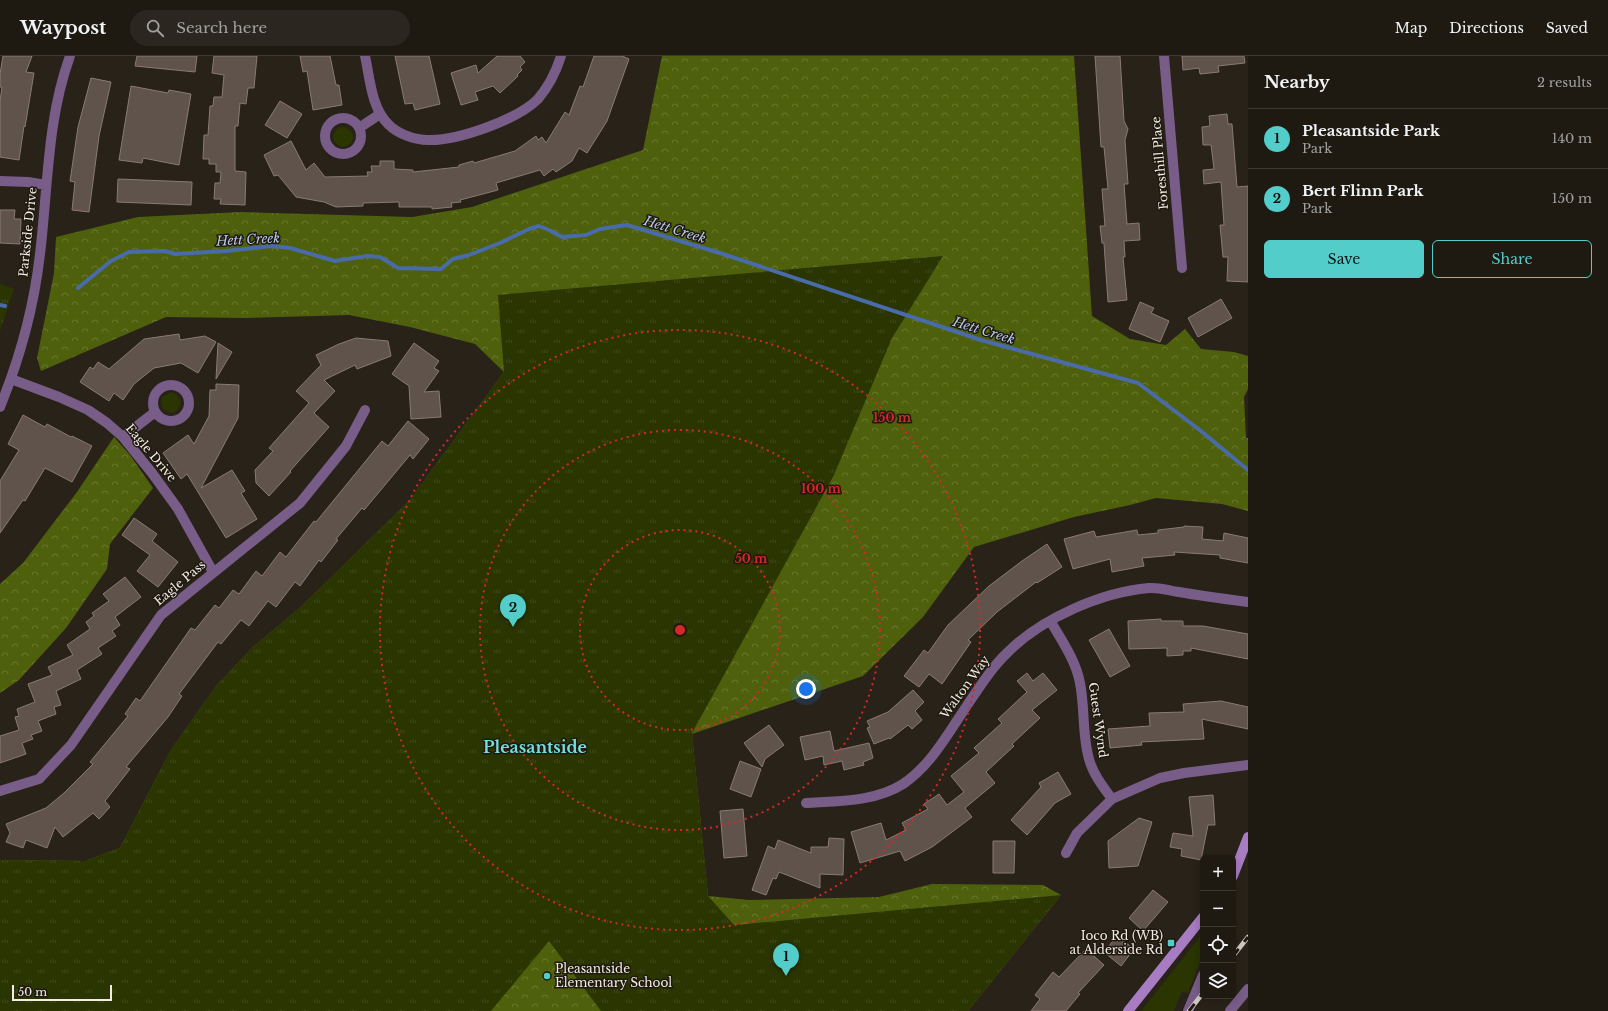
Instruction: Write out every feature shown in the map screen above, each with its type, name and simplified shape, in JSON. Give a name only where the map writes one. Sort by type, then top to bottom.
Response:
[{"type":"main road","points":[[1236,868],[1248,837]]},
{"type":"main road","points":[[1128,1011],[1200,921]]},
{"type":"street","name":"Parkside Drive","points":[[0,407],[11,379],[30,317],[34,298],[40,255],[48,156],[62,76],[70,56]]},
{"type":"street","points":[[365,56],[374,98],[380,114],[393,128],[420,139],[437,140],[450,138],[491,126],[520,113],[537,99],[551,81],[561,56]]},
{"type":"street","name":"Foresthill Place","points":[[1164,56],[1182,268]]},
{"type":"street","points":[[359,128],[380,114]]},
{"type":"street","points":[[0,181],[28,182],[46,185]]},
{"type":"street","name":"Eagle Drive","points":[[11,379],[59,397],[88,410],[107,423],[123,437],[152,472],[178,509],[213,572]]},
{"type":"street","name":"Eagle Pass","points":[[0,791],[39,779],[71,745],[161,615],[300,503],[346,446],[366,410]]},
{"type":"street","points":[[123,437],[155,412]]},
{"type":"street","name":"Walton Way","points":[[806,803],[849,800],[869,796],[892,789],[902,784],[918,772],[934,755],[992,669],[1009,651],[1027,635],[1070,610],[1108,596],[1150,588],[1248,602]]},
{"type":"street","name":"Guest Wynd","points":[[1051,622],[1078,672],[1089,758],[1100,783],[1112,799]]},
{"type":"street","points":[[1066,853],[1077,833],[1112,799],[1168,776],[1248,765]]},
{"type":"street","points":[[1188,1011],[1200,981]]},
{"type":"street","points":[[1230,1011],[1248,989]]},
{"type":"green space","points":[[662,56],[1074,56],[1092,316],[1130,339],[1166,345],[1185,329],[1201,349],[1234,352],[1248,356],[1248,389],[1244,397],[1246,438],[1248,438],[1248,511],[1222,504],[1156,498],[1074,517],[974,547],[923,617],[863,676],[692,734],[708,896],[749,900],[879,897],[932,884],[1043,885],[1061,895],[968,1011],[0,1011],[0,860],[85,861],[120,848],[171,750],[217,685],[253,647],[301,607],[410,500],[504,372],[475,344],[410,327],[349,315],[246,318],[166,317],[41,371],[37,358],[54,273],[56,237],[138,217],[241,212],[412,217],[472,207],[643,150]]},
{"type":"green space","points":[[343,127],[350,130],[353,137],[350,144],[343,147],[336,144],[333,137],[336,130]]},
{"type":"green space","points":[[943,256],[892,338],[834,475],[692,733],[708,896],[734,925],[1061,895],[968,1011],[601,1011],[549,941],[491,1011],[0,1011],[0,860],[85,861],[120,848],[171,750],[217,685],[253,647],[301,607],[410,500],[504,372],[498,295]]},
{"type":"green space","points":[[0,284],[14,289],[0,331]]},
{"type":"green space","points":[[171,392],[180,399],[179,408],[172,413],[163,409],[161,403],[162,397]]},
{"type":"green space","points":[[114,437],[130,455],[153,488],[110,544],[107,569],[66,628],[19,680],[0,693],[0,584],[23,563],[77,492]]},
{"type":"green space","points":[[1200,937],[1200,963],[1188,993],[1182,992],[1174,1011],[1141,1011]]},
{"type":"building","points":[[3,56],[32,56],[26,72],[34,73],[19,160],[0,157],[0,101],[2,87],[0,87],[0,74]]},
{"type":"building","points":[[137,56],[197,56],[195,72],[135,66]]},
{"type":"building","points":[[214,56],[257,56],[254,88],[248,88],[246,104],[240,103],[238,126],[235,126],[235,171],[246,172],[245,205],[220,204],[221,199],[214,199],[215,183],[220,183],[221,172],[216,172],[216,164],[209,164],[209,159],[203,159],[204,135],[208,135],[210,106],[213,106],[214,97],[222,97],[224,75],[212,73]]},
{"type":"building","points":[[300,56],[330,56],[336,85],[339,85],[342,105],[313,110],[307,71],[303,72]]},
{"type":"building","points":[[395,56],[429,56],[440,104],[415,110],[413,103],[405,104]]},
{"type":"building","points":[[497,56],[520,56],[525,62],[520,67],[522,70],[517,75],[518,76],[500,93],[493,86],[475,92],[478,100],[461,105],[451,73],[476,65],[478,73]]},
{"type":"building","points":[[594,56],[622,56],[629,59],[607,121],[587,153],[579,148],[572,161],[556,172],[553,169],[544,176],[540,170],[496,183],[498,190],[460,200],[461,202],[451,203],[452,207],[432,209],[432,207],[399,207],[399,202],[363,203],[363,206],[336,207],[324,202],[296,197],[278,175],[274,176],[264,155],[291,141],[306,170],[314,163],[325,177],[368,176],[367,172],[372,172],[371,166],[380,166],[380,161],[394,161],[394,169],[413,170],[413,172],[459,167],[459,165],[473,161],[474,163],[515,151],[536,136],[538,140],[542,137],[546,143],[565,112],[569,115],[580,86],[583,87]]},
{"type":"building","points":[[1095,56],[1120,56],[1124,121],[1128,129],[1125,140],[1128,184],[1124,184],[1127,224],[1139,223],[1140,240],[1124,241],[1125,257],[1123,257],[1127,300],[1108,302],[1104,243],[1102,243],[1100,226],[1105,226],[1102,189],[1108,189],[1104,147],[1101,147]]},
{"type":"building","points":[[1182,56],[1244,56],[1245,63],[1218,66],[1219,72],[1200,74],[1199,68],[1183,70]]},
{"type":"building","points":[[91,78],[111,82],[99,136],[89,212],[72,210],[75,182],[70,181],[78,127]]},
{"type":"building","points":[[131,86],[168,93],[169,90],[191,94],[179,165],[143,158],[142,163],[119,160]]},
{"type":"building","points":[[280,101],[302,114],[287,138],[265,125]]},
{"type":"building","points":[[1227,114],[1228,124],[1232,124],[1237,187],[1248,186],[1248,282],[1227,281],[1228,257],[1223,257],[1220,225],[1224,225],[1221,182],[1204,184],[1203,170],[1214,169],[1211,145],[1203,145],[1202,127],[1210,126],[1209,116]]},
{"type":"building","points":[[118,179],[192,182],[191,205],[117,202]]},
{"type":"building","points":[[0,210],[15,210],[14,219],[21,219],[20,244],[0,243]]},
{"type":"building","points":[[1221,299],[1232,318],[1198,337],[1188,318]]},
{"type":"building","points":[[1140,302],[1154,308],[1151,313],[1169,321],[1160,342],[1129,329]]},
{"type":"building","points":[[179,334],[180,340],[205,336],[216,342],[198,373],[181,363],[154,368],[134,384],[123,400],[114,393],[109,401],[80,382],[90,367],[93,369],[98,362],[109,369],[144,339]]},
{"type":"building","points":[[356,338],[388,341],[391,356],[357,369],[355,365],[324,380],[335,391],[314,413],[329,427],[269,496],[256,483],[255,470],[273,451],[269,448],[309,403],[296,391],[321,365],[316,355]]},
{"type":"building","points":[[218,343],[232,352],[216,379]]},
{"type":"building","points":[[414,343],[439,361],[434,368],[439,371],[424,392],[439,391],[441,417],[411,419],[409,386],[392,374]]},
{"type":"building","points":[[216,384],[239,385],[238,418],[201,488],[232,470],[245,491],[241,493],[257,519],[226,538],[187,474],[181,479],[163,453],[188,435],[194,444],[209,416],[210,390],[216,390]]},
{"type":"building","points":[[23,415],[45,427],[47,424],[92,446],[72,482],[45,468],[25,501],[23,500],[0,533],[0,481],[19,450],[8,444]]},
{"type":"building","points":[[408,421],[429,439],[413,459],[410,455],[364,510],[362,508],[336,539],[338,540],[321,562],[319,560],[300,586],[295,582],[276,607],[268,601],[249,626],[241,620],[221,644],[218,642],[179,694],[182,696],[168,717],[126,767],[130,769],[105,801],[110,807],[99,819],[93,813],[63,837],[55,827],[47,848],[26,840],[23,848],[6,842],[10,833],[6,824],[46,808],[64,793],[93,764],[90,762],[128,716],[125,714],[136,698],[140,701],[191,628],[195,630],[215,605],[219,608],[233,590],[239,594],[256,571],[262,576],[280,552],[286,557],[314,521],[316,522],[382,441],[388,446]]},
{"type":"building","points":[[134,518],[157,534],[152,541],[178,562],[158,587],[137,571],[150,555],[122,535]]},
{"type":"building","points":[[1184,526],[1203,527],[1202,539],[1223,541],[1224,533],[1248,538],[1248,563],[1220,558],[1220,555],[1174,552],[1175,555],[1142,558],[1144,566],[1112,572],[1110,559],[1073,569],[1064,539],[1094,531],[1096,537],[1137,530],[1138,535],[1158,533],[1158,530]]},
{"type":"building","points":[[1047,544],[1062,567],[1037,583],[1036,582],[997,612],[968,640],[971,642],[942,684],[929,674],[919,687],[904,676],[924,650],[928,653],[948,625],[989,586]]},
{"type":"building","points":[[125,577],[141,597],[115,617],[120,625],[112,631],[116,636],[98,648],[102,654],[77,670],[81,679],[56,691],[61,705],[54,707],[56,714],[38,721],[42,731],[31,735],[33,739],[22,743],[26,754],[0,763],[0,736],[19,730],[15,717],[19,716],[17,709],[35,702],[28,684],[52,675],[48,667],[73,655],[67,645],[90,629],[86,622],[94,616],[92,613],[109,601],[103,594]]},
{"type":"building","points":[[1161,619],[1161,621],[1183,621],[1183,626],[1203,626],[1248,634],[1248,659],[1191,648],[1191,651],[1183,651],[1183,655],[1167,656],[1167,648],[1129,649],[1128,621]]},
{"type":"building","points":[[1109,629],[1130,666],[1110,677],[1089,640]]},
{"type":"building","points":[[1027,673],[1033,681],[1043,673],[1057,690],[1032,710],[1040,718],[1012,744],[1014,746],[986,772],[995,783],[965,808],[972,817],[932,847],[905,861],[900,851],[860,863],[851,832],[881,823],[886,840],[906,830],[902,823],[928,809],[924,804],[939,794],[947,805],[964,792],[951,776],[979,753],[974,748],[1002,723],[998,719],[1027,692],[1017,681]]},
{"type":"building","points":[[913,690],[924,702],[915,711],[922,720],[912,729],[908,725],[890,739],[889,738],[874,744],[867,728],[870,727],[867,721],[888,712]]},
{"type":"building","points":[[1221,701],[1248,707],[1248,729],[1202,719],[1204,739],[1141,742],[1142,745],[1110,748],[1108,729],[1150,726],[1149,713],[1184,712],[1183,704]]},
{"type":"building","points":[[769,725],[784,745],[765,759],[762,767],[744,743]]},
{"type":"building","points":[[830,731],[834,751],[869,743],[873,758],[863,762],[864,765],[844,770],[842,761],[824,765],[823,756],[805,760],[800,737]]},
{"type":"building","points":[[740,761],[761,769],[751,797],[730,789]]},
{"type":"building","points":[[1058,772],[1071,794],[1055,803],[1027,835],[1011,820],[1041,787],[1039,783]]},
{"type":"building","points":[[1213,795],[1215,825],[1208,825],[1200,860],[1181,856],[1182,849],[1170,847],[1173,833],[1193,836],[1189,797]]},
{"type":"building","points":[[743,809],[747,856],[724,858],[720,811]]},
{"type":"building","points":[[1139,818],[1152,822],[1138,866],[1109,868],[1108,841]]},
{"type":"building","points":[[829,838],[844,839],[843,875],[820,874],[820,888],[779,872],[776,879],[773,878],[766,895],[752,890],[768,846],[775,849],[778,840],[811,853],[811,847],[828,847]]},
{"type":"building","points":[[993,841],[1015,841],[1014,873],[993,873]]},
{"type":"building","points":[[1153,890],[1168,902],[1143,931],[1129,918]]},
{"type":"building","points":[[1117,936],[1134,949],[1121,966],[1104,952]]},
{"type":"building","points":[[1086,949],[1104,965],[1078,993],[1080,994],[1066,1011],[1031,1011],[1040,999],[1035,995],[1053,972],[1059,977]]},
{"type":"waterway","name":"Hett Creek","points":[[78,288],[111,261],[129,252],[165,251],[175,254],[226,251],[272,246],[290,248],[335,261],[367,256],[380,257],[398,268],[441,269],[453,259],[469,255],[539,226],[562,237],[586,235],[600,229],[627,225],[723,254],[981,340],[1138,383],[1201,431],[1248,470]]},
{"type":"waterway","name":"Hett Creek","points":[[0,305],[5,306]]},
{"type":"railway","points":[[1236,952],[1248,937]]},
{"type":"railway","points":[[1189,1011],[1200,997]]},
{"type":"place","name":"Bert Flinn Park","points":[[513,627]]},
{"type":"place","name":"Ioco Rd (WB) at Alderside Rd","points":[[1171,943]]},
{"type":"place","name":"Pleasantside Elementary School","points":[[547,976]]},
{"type":"place","name":"Pleasantside Park","points":[[786,976]]},
{"type":"district","name":"Pleasantside","points":[[535,747]]}]
